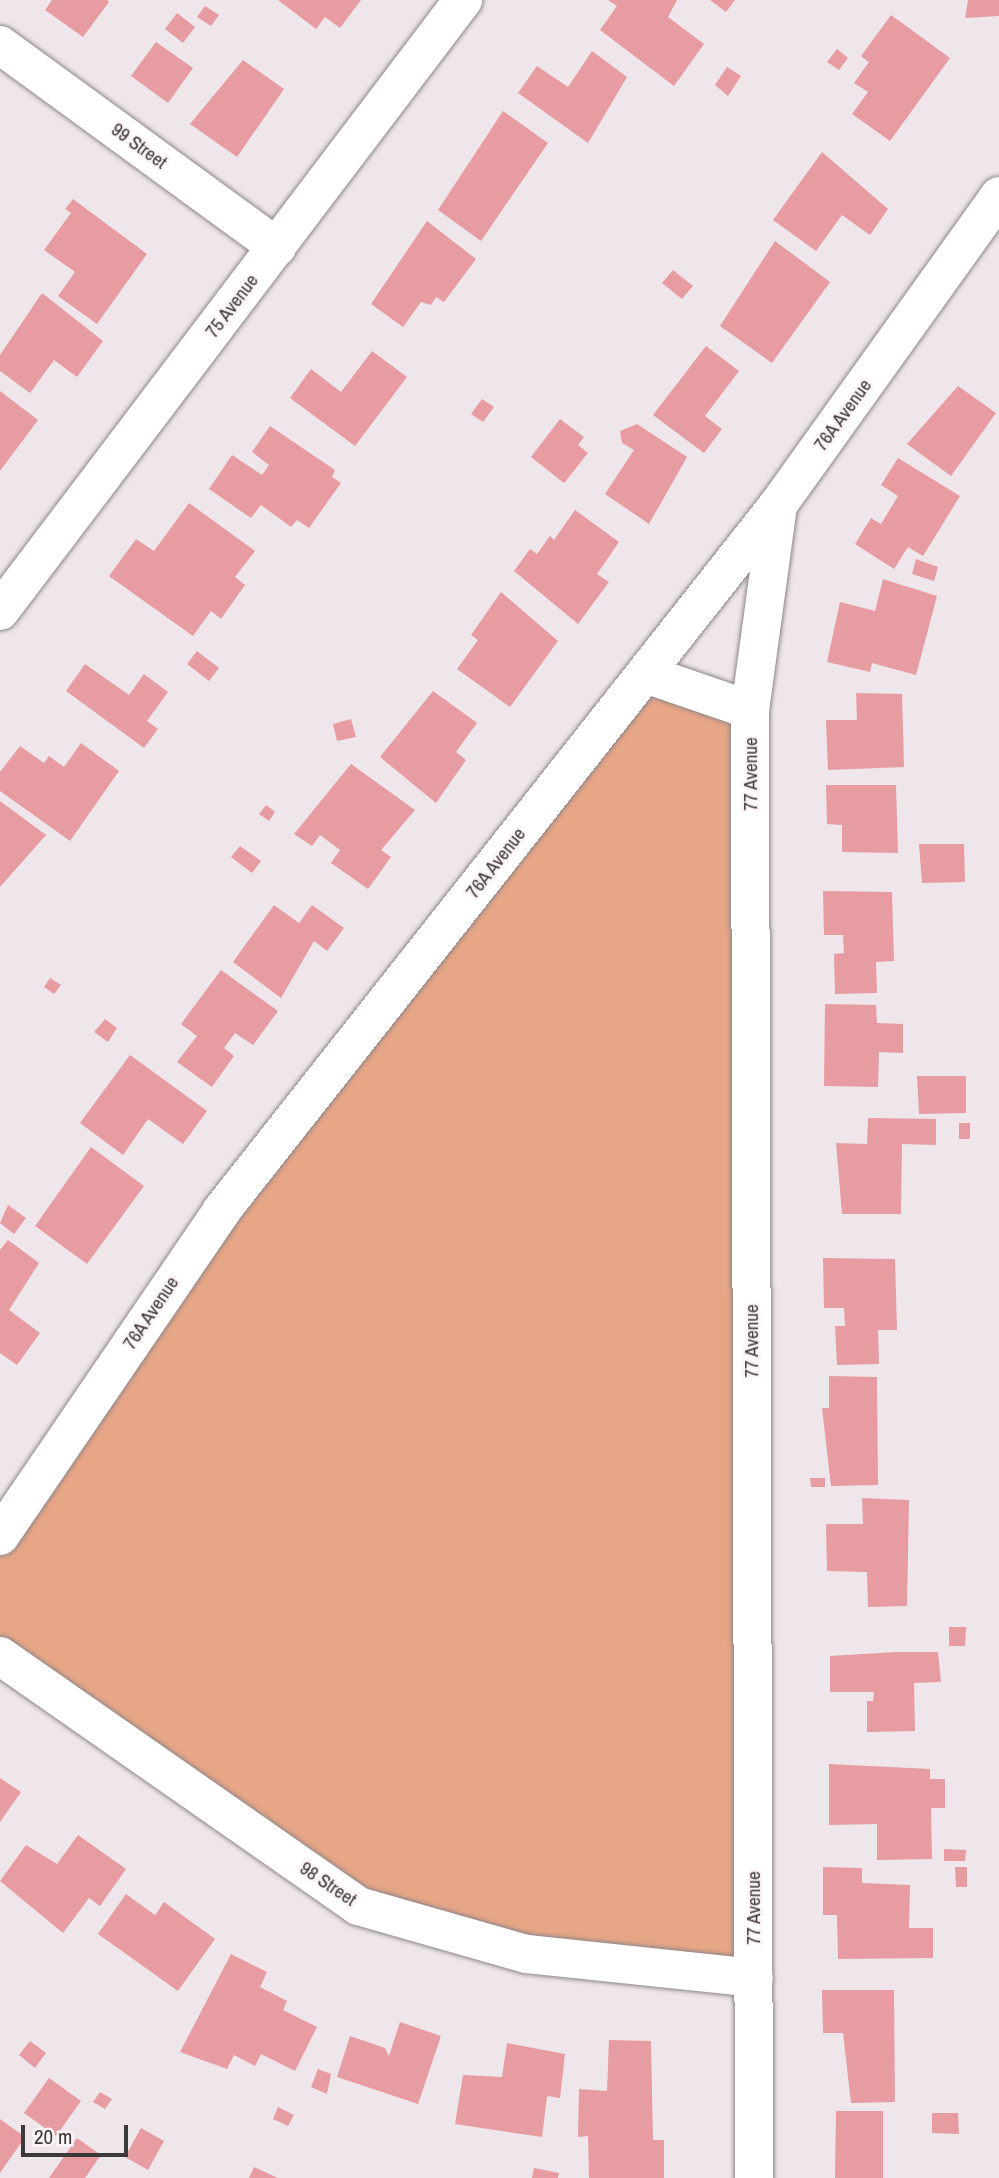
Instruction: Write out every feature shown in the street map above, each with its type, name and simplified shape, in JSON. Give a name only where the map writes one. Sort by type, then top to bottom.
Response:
[{"type":"street","name":"75 Avenue","points":[[0,611],[463,0]]},
{"type":"street","name":"99 Street","points":[[0,45],[277,247]]},
{"type":"street","name":"76A Avenue","points":[[0,1536],[222,1210],[778,505],[999,196]]},
{"type":"street","name":"77 Avenue","points":[[754,2178],[750,710],[778,505]]},
{"type":"street","points":[[645,674],[750,710]]},
{"type":"street","name":"98 Street","points":[[0,1656],[358,1906],[527,1954],[754,1978]]},
{"type":"shaded area","points":[[645,674],[750,710],[754,1978],[358,1906],[0,1656],[0,1542]]},
{"type":"building","points":[[52,0],[109,2],[83,37],[45,10]]},
{"type":"building","points":[[278,0],[361,0],[340,28],[325,17],[316,29]]},
{"type":"building","points":[[608,0],[677,0],[668,17],[704,44],[674,86],[600,30],[617,6]]},
{"type":"building","points":[[710,0],[735,0],[726,12]]},
{"type":"building","points":[[968,0],[999,0],[999,16],[965,18]]},
{"type":"building","points":[[205,6],[219,15],[211,26],[197,17]]},
{"type":"building","points":[[177,13],[195,27],[183,43],[165,29]]},
{"type":"building","points":[[891,15],[950,58],[890,141],[852,114],[868,92],[854,83],[869,62],[861,56]]},
{"type":"building","points":[[156,42],[193,68],[168,103],[131,76]]},
{"type":"building","points":[[837,49],[848,58],[839,70],[827,62]]},
{"type":"building","points":[[592,51],[627,77],[588,143],[518,93],[537,66],[568,87]]},
{"type":"building","points":[[243,60],[284,89],[237,157],[190,124]]},
{"type":"building","points":[[727,67],[741,76],[728,96],[715,85]]},
{"type":"building","points":[[503,111],[548,143],[481,241],[438,210]]},
{"type":"building","points":[[822,152],[888,209],[870,235],[842,215],[816,251],[773,220]]},
{"type":"building","points":[[73,199],[147,254],[97,324],[58,296],[75,272],[44,250],[71,213],[65,209]]},
{"type":"building","points":[[427,221],[476,259],[444,302],[436,297],[431,305],[421,302],[403,327],[371,304]]},
{"type":"building","points":[[775,241],[830,282],[772,363],[720,326]]},
{"type":"building","points":[[673,270],[693,286],[682,299],[662,283]]},
{"type":"building","points":[[42,293],[103,341],[77,377],[54,360],[30,393],[0,371],[0,355]]},
{"type":"building","points":[[706,346],[739,371],[705,416],[722,429],[704,453],[653,415]]},
{"type":"building","points":[[372,351],[407,377],[355,446],[290,398],[311,369],[341,392]]},
{"type":"building","points":[[958,386],[996,413],[951,476],[907,444]]},
{"type":"building","points":[[0,391],[38,420],[0,471]]},
{"type":"building","points":[[482,399],[494,407],[483,422],[471,414]]},
{"type":"building","points":[[560,419],[584,437],[578,445],[588,453],[564,483],[531,457]]},
{"type":"building","points":[[637,424],[687,457],[649,524],[605,494],[634,450],[622,443],[620,431]]},
{"type":"building","points":[[270,426],[335,470],[332,477],[341,483],[309,528],[297,520],[291,527],[261,505],[251,518],[209,489],[232,455],[262,475],[269,465],[252,452]]},
{"type":"building","points":[[898,458],[960,496],[923,556],[908,547],[894,569],[855,544],[871,518],[881,524],[898,496],[881,485]]},
{"type":"building","points":[[189,503],[255,551],[235,577],[245,585],[221,619],[211,611],[193,636],[109,576],[136,539],[154,551]]},
{"type":"building","points":[[575,510],[619,542],[597,574],[609,582],[578,624],[514,571],[530,549],[537,554],[550,536],[554,540]]},
{"type":"building","points":[[916,559],[938,567],[934,581],[912,574]]},
{"type":"building","points":[[883,579],[937,596],[916,675],[872,663],[870,672],[827,662],[840,602],[875,611]]},
{"type":"building","points":[[501,592],[558,641],[510,707],[457,669],[478,640],[471,635]]},
{"type":"building","points":[[197,651],[219,668],[209,681],[187,664]]},
{"type":"building","points":[[85,664],[129,695],[144,674],[168,692],[147,721],[158,729],[144,748],[66,691]]},
{"type":"building","points":[[433,691],[477,723],[456,752],[466,760],[436,803],[380,757]]},
{"type":"building","points":[[856,693],[902,694],[904,767],[828,770],[826,720],[857,720]]},
{"type":"building","points":[[351,719],[356,737],[337,741],[333,724]]},
{"type":"building","points":[[81,743],[119,771],[70,841],[0,791],[0,772],[20,746],[44,763],[49,756],[64,767]]},
{"type":"building","points":[[351,764],[415,810],[381,850],[391,857],[368,889],[331,863],[340,850],[320,835],[312,846],[294,834]]},
{"type":"building","points":[[826,785],[896,785],[898,853],[842,852],[842,825],[827,824]]},
{"type":"building","points":[[0,801],[46,835],[0,887]]},
{"type":"building","points":[[266,805],[275,812],[269,821],[259,814]]},
{"type":"building","points":[[919,844],[964,844],[965,882],[922,883]]},
{"type":"building","points":[[240,846],[261,861],[252,873],[231,857]]},
{"type":"building","points":[[823,891],[892,892],[894,961],[876,962],[877,993],[835,994],[834,954],[844,953],[843,935],[824,935]]},
{"type":"building","points":[[274,905],[299,923],[312,905],[344,928],[327,951],[314,941],[281,998],[233,962]]},
{"type":"building","points":[[221,970],[278,1011],[253,1045],[235,1033],[224,1048],[234,1056],[212,1087],[177,1062],[197,1036],[181,1024]]},
{"type":"building","points":[[50,978],[61,985],[54,994],[44,987]]},
{"type":"building","points":[[825,1004],[876,1005],[877,1023],[903,1024],[903,1053],[879,1052],[878,1087],[824,1086]]},
{"type":"building","points":[[105,1019],[117,1028],[108,1042],[94,1032]]},
{"type":"building","points":[[130,1055],[207,1111],[183,1144],[148,1119],[123,1155],[80,1123]]},
{"type":"building","points":[[917,1076],[966,1076],[966,1113],[919,1114]]},
{"type":"building","points":[[868,1118],[936,1119],[936,1145],[902,1144],[901,1214],[842,1214],[836,1143],[867,1144]]},
{"type":"building","points":[[959,1123],[970,1123],[970,1139],[959,1139]]},
{"type":"building","points":[[91,1147],[144,1186],[87,1264],[35,1226]]},
{"type":"building","points":[[8,1205],[26,1218],[14,1234],[0,1223]]},
{"type":"building","points":[[8,1240],[39,1263],[9,1310],[40,1333],[17,1365],[0,1353],[0,1250]]},
{"type":"building","points":[[823,1258],[895,1259],[897,1330],[878,1330],[879,1364],[837,1365],[835,1326],[845,1326],[844,1308],[824,1308]]},
{"type":"building","points":[[829,1376],[877,1377],[878,1485],[831,1486],[822,1408],[829,1408]]},
{"type":"building","points":[[810,1478],[825,1478],[825,1487],[811,1487]]},
{"type":"building","points":[[862,1498],[909,1500],[907,1606],[868,1607],[867,1572],[827,1571],[826,1524],[863,1524]]},
{"type":"building","points":[[949,1627],[966,1627],[965,1646],[949,1646]]},
{"type":"building","points":[[938,1652],[941,1682],[914,1683],[915,1731],[867,1732],[867,1701],[873,1701],[874,1692],[830,1692],[830,1656]]},
{"type":"building","points":[[829,1764],[930,1769],[930,1779],[945,1779],[945,1808],[931,1808],[932,1859],[877,1860],[877,1824],[829,1825]]},
{"type":"building","points":[[0,1778],[21,1792],[0,1822]]},
{"type":"building","points":[[78,1835],[126,1869],[100,1906],[89,1898],[63,1933],[0,1881],[26,1845],[57,1864]]},
{"type":"building","points":[[944,1849],[966,1850],[965,1861],[944,1861]]},
{"type":"building","points":[[823,1867],[862,1868],[862,1883],[910,1885],[909,1928],[933,1928],[933,1958],[838,1959],[837,1915],[823,1915]]},
{"type":"building","points":[[955,1867],[967,1867],[967,1887],[956,1887]]},
{"type":"building","points":[[126,1894],[155,1915],[164,1902],[215,1939],[178,1991],[98,1934]]},
{"type":"building","points":[[231,1954],[267,1972],[260,1987],[287,2001],[283,2010],[317,2027],[295,2071],[261,2054],[255,2066],[234,2055],[227,2069],[180,2052]]},
{"type":"building","points":[[822,1990],[894,1990],[895,2102],[851,2103],[843,2033],[823,2033]]},
{"type":"building","points":[[400,2022],[441,2036],[418,2104],[337,2077],[350,2036],[385,2048],[389,2056]]},
{"type":"building","points":[[609,2040],[651,2041],[653,2140],[664,2140],[664,2178],[589,2178],[588,2136],[578,2137],[579,2089],[607,2091]]},
{"type":"building","points":[[30,2041],[46,2053],[35,2068],[19,2055]]},
{"type":"building","points":[[507,2043],[565,2054],[560,2098],[547,2096],[542,2137],[455,2124],[463,2075],[502,2077]]},
{"type":"building","points":[[318,2069],[331,2074],[327,2094],[311,2087]]},
{"type":"building","points":[[49,2078],[81,2101],[56,2136],[24,2113]]},
{"type":"building","points":[[100,2092],[112,2099],[105,2109],[93,2102]]},
{"type":"building","points":[[278,2107],[294,2115],[288,2126],[273,2119]]},
{"type":"building","points":[[836,2111],[883,2111],[883,2178],[835,2178]]},
{"type":"building","points":[[932,2113],[958,2113],[959,2134],[932,2133]]},
{"type":"building","points":[[0,2119],[25,2137],[0,2173]]},
{"type":"building","points":[[141,2128],[164,2141],[148,2170],[125,2157]]},
{"type":"building","points":[[77,2138],[101,2155],[85,2178],[49,2178]]},
{"type":"building","points":[[254,2167],[278,2178],[249,2178]]},
{"type":"building","points":[[534,2168],[559,2173],[558,2178],[532,2178]]}]
